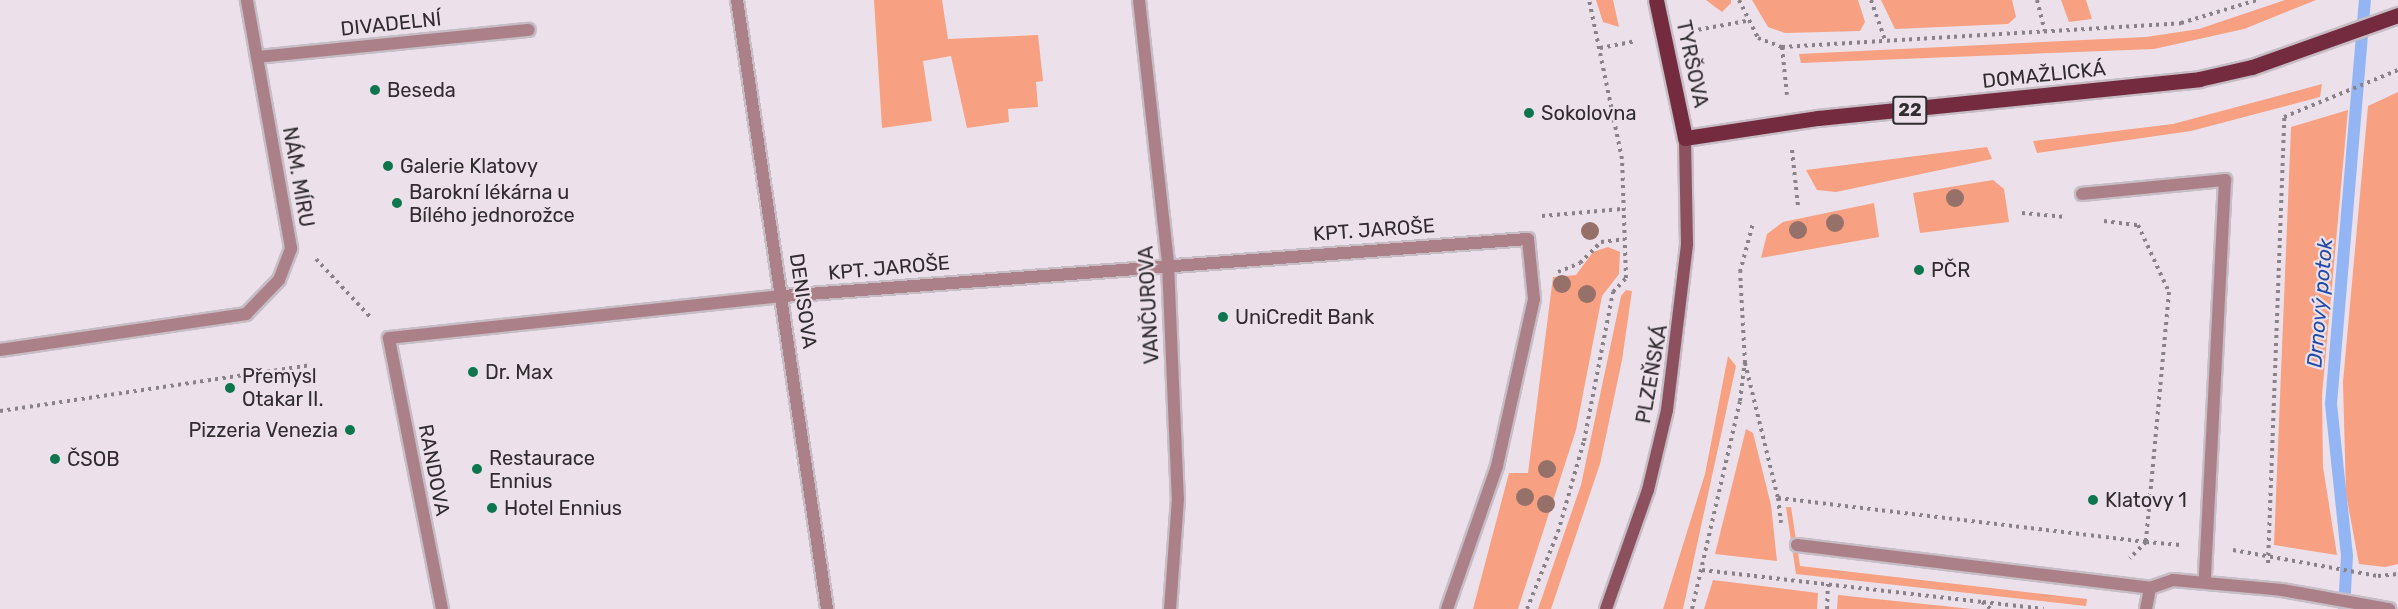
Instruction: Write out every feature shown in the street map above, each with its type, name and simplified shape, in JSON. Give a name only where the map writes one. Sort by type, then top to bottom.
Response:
[{"type":"main road","name":"TYRŠOVA","points":[[1656,0],[1685,138]]},
{"type":"main road","name":"DOMAŽLICKÁ","points":[[1685,138],[1818,118],[2199,79],[2328,41],[2398,15]]},
{"type":"main road","name":"PLZEŇSKÁ","points":[[1606,609],[1648,490],[1667,410],[1687,244],[1685,138]]},
{"type":"street","name":"NÁM. MÍRU","points":[[0,350],[246,314],[279,280],[291,248],[247,0]]},
{"type":"street","name":"DENISOVA","points":[[737,0],[783,296],[827,609]]},
{"type":"street","name":"VANČUROVA","points":[[1139,0],[1168,264],[1178,498],[1170,609]]},
{"type":"street","name":"DIVADELNÍ","points":[[257,57],[529,30]]},
{"type":"street","points":[[2082,194],[2225,180],[2209,548],[2205,581]]},
{"type":"street","name":"KPT. JAROŠE","points":[[389,338],[783,296],[1168,264],[1528,239],[1531,265]]},
{"type":"street","points":[[1447,609],[1497,466],[1534,299],[1531,265]]},
{"type":"street","name":"RANDOVA","points":[[389,338],[442,609]]},
{"type":"street","points":[[1797,545],[2150,588],[2173,580],[2205,581],[2282,590],[2390,609]]},
{"type":"street","points":[[2146,609],[2150,588]]},
{"type":"path","points":[[1527,609],[1558,532],[1584,441],[1613,292],[1626,278],[1622,159],[1589,0]]},
{"type":"path","points":[[1739,0],[1758,38],[1782,47],[2181,23],[2257,0]]},
{"type":"path","points":[[1871,0],[1885,40]]},
{"type":"path","points":[[2037,0],[2044,31]]},
{"type":"path","points":[[2265,588],[2269,553],[2284,117],[2324,104],[2398,70]]},
{"type":"path","points":[[1569,213],[1622,209]]},
{"type":"path","points":[[2022,213],[2080,219]]},
{"type":"path","points":[[2091,220],[2138,225],[2169,292],[2146,542],[2124,564],[2119,585]]},
{"type":"path","points":[[1754,223],[1740,272],[1745,363],[1778,498],[2146,542],[2269,553],[2357,571],[2398,574]]},
{"type":"path","points":[[1531,265],[1557,272],[1570,269],[1601,242],[1624,239]]},
{"type":"path","points":[[291,248],[322,263],[389,338]]},
{"type":"path","points":[[1692,609],[1745,363]]},
{"type":"path","points":[[0,411],[310,365]]},
{"type":"path","points":[[1702,570],[2044,609]]},
{"type":"path","points":[[1827,609],[1828,584]]},
{"type":"path","points":[[1982,602],[1991,609]]},
{"type":"shaded area","points":[[874,0],[942,0],[948,39],[1038,35],[1043,81],[1036,82],[1038,107],[1008,109],[1009,122],[967,128],[951,56],[923,61],[932,121],[882,128]]},
{"type":"shaded area","points":[[1596,0],[1613,0],[1619,27],[1603,22]]},
{"type":"shaded area","points":[[1706,0],[1731,0],[1731,3],[1722,12]]},
{"type":"shaded area","points":[[1752,0],[1858,0],[1865,22],[1860,31],[1785,33],[1768,27]]},
{"type":"shaded area","points":[[1881,0],[2012,0],[2016,17],[2008,24],[1895,29]]},
{"type":"shaded area","points":[[2061,0],[2086,0],[2092,19],[2069,22]]},
{"type":"shaded area","points":[[2285,0],[2316,0],[2244,29],[2154,49],[1801,63],[1799,54],[2146,37],[2199,29]]},
{"type":"shaded area","points":[[2322,84],[2320,97],[2191,131],[2037,153],[2033,141],[2173,124]]},
{"type":"shaded area","points":[[2398,92],[2398,564],[2385,567],[2359,564],[2346,494],[2343,382],[2368,106]]},
{"type":"shaded area","points":[[2348,110],[2322,395],[2323,467],[2337,555],[2274,545],[2291,127]]},
{"type":"shaded area","points":[[1987,147],[1992,159],[1836,192],[1817,190],[1806,170]]},
{"type":"shaded area","points":[[1993,180],[2004,189],[2009,222],[1920,233],[1913,193]]},
{"type":"shaded area","points":[[1874,203],[1879,237],[1761,258],[1767,234],[1783,222]]},
{"type":"shaded area","points":[[1608,247],[1620,252],[1619,274],[1602,296],[1576,430],[1518,609],[1473,609],[1509,473],[1528,473],[1553,277],[1576,275],[1593,252]]},
{"type":"shaded area","points":[[1626,290],[1632,291],[1622,360],[1600,464],[1551,609],[1538,609],[1581,485],[1621,296]]},
{"type":"shaded area","points":[[1728,356],[1736,366],[1683,609],[1663,609],[1705,474]]},
{"type":"shaded area","points":[[1746,429],[1753,433],[1771,505],[1777,561],[1715,554]]},
{"type":"shaded area","points":[[1786,507],[1791,507],[1800,566],[2087,599],[2086,606],[1796,574]]},
{"type":"shaded area","points":[[1713,580],[1818,593],[1817,609],[1704,609]]},
{"type":"shaded area","points":[[1838,595],[1972,609],[1837,609]]},
{"type":"waterway","name":"Drnový potok","points":[[2344,609],[2347,556],[2331,404],[2365,0]]},
{"type":"place","name":"Beseda","points":[[375,90]]},
{"type":"place","name":"Sokolovna","points":[[1529,113]]},
{"type":"place","name":"Galerie Klatovy","points":[[388,166]]},
{"type":"place","name":"Barokní lékárna u Bílého jednorožce","points":[[397,203]]},
{"type":"place","name":"PČR","points":[[1919,270]]},
{"type":"place","name":"UniCredit Bank","points":[[1223,317]]},
{"type":"place","name":"Dr. Max","points":[[473,372]]},
{"type":"place","name":"Přemysl Otakar II.","points":[[230,388]]},
{"type":"place","name":"Pizzeria Venezia","points":[[350,430]]},
{"type":"place","name":"ČSOB","points":[[55,459]]},
{"type":"place","name":"Restaurace Ennius","points":[[477,469]]},
{"type":"place","name":"Klatovy 1","points":[[2093,500]]},
{"type":"place","name":"Hotel Ennius","points":[[492,508]]}]
